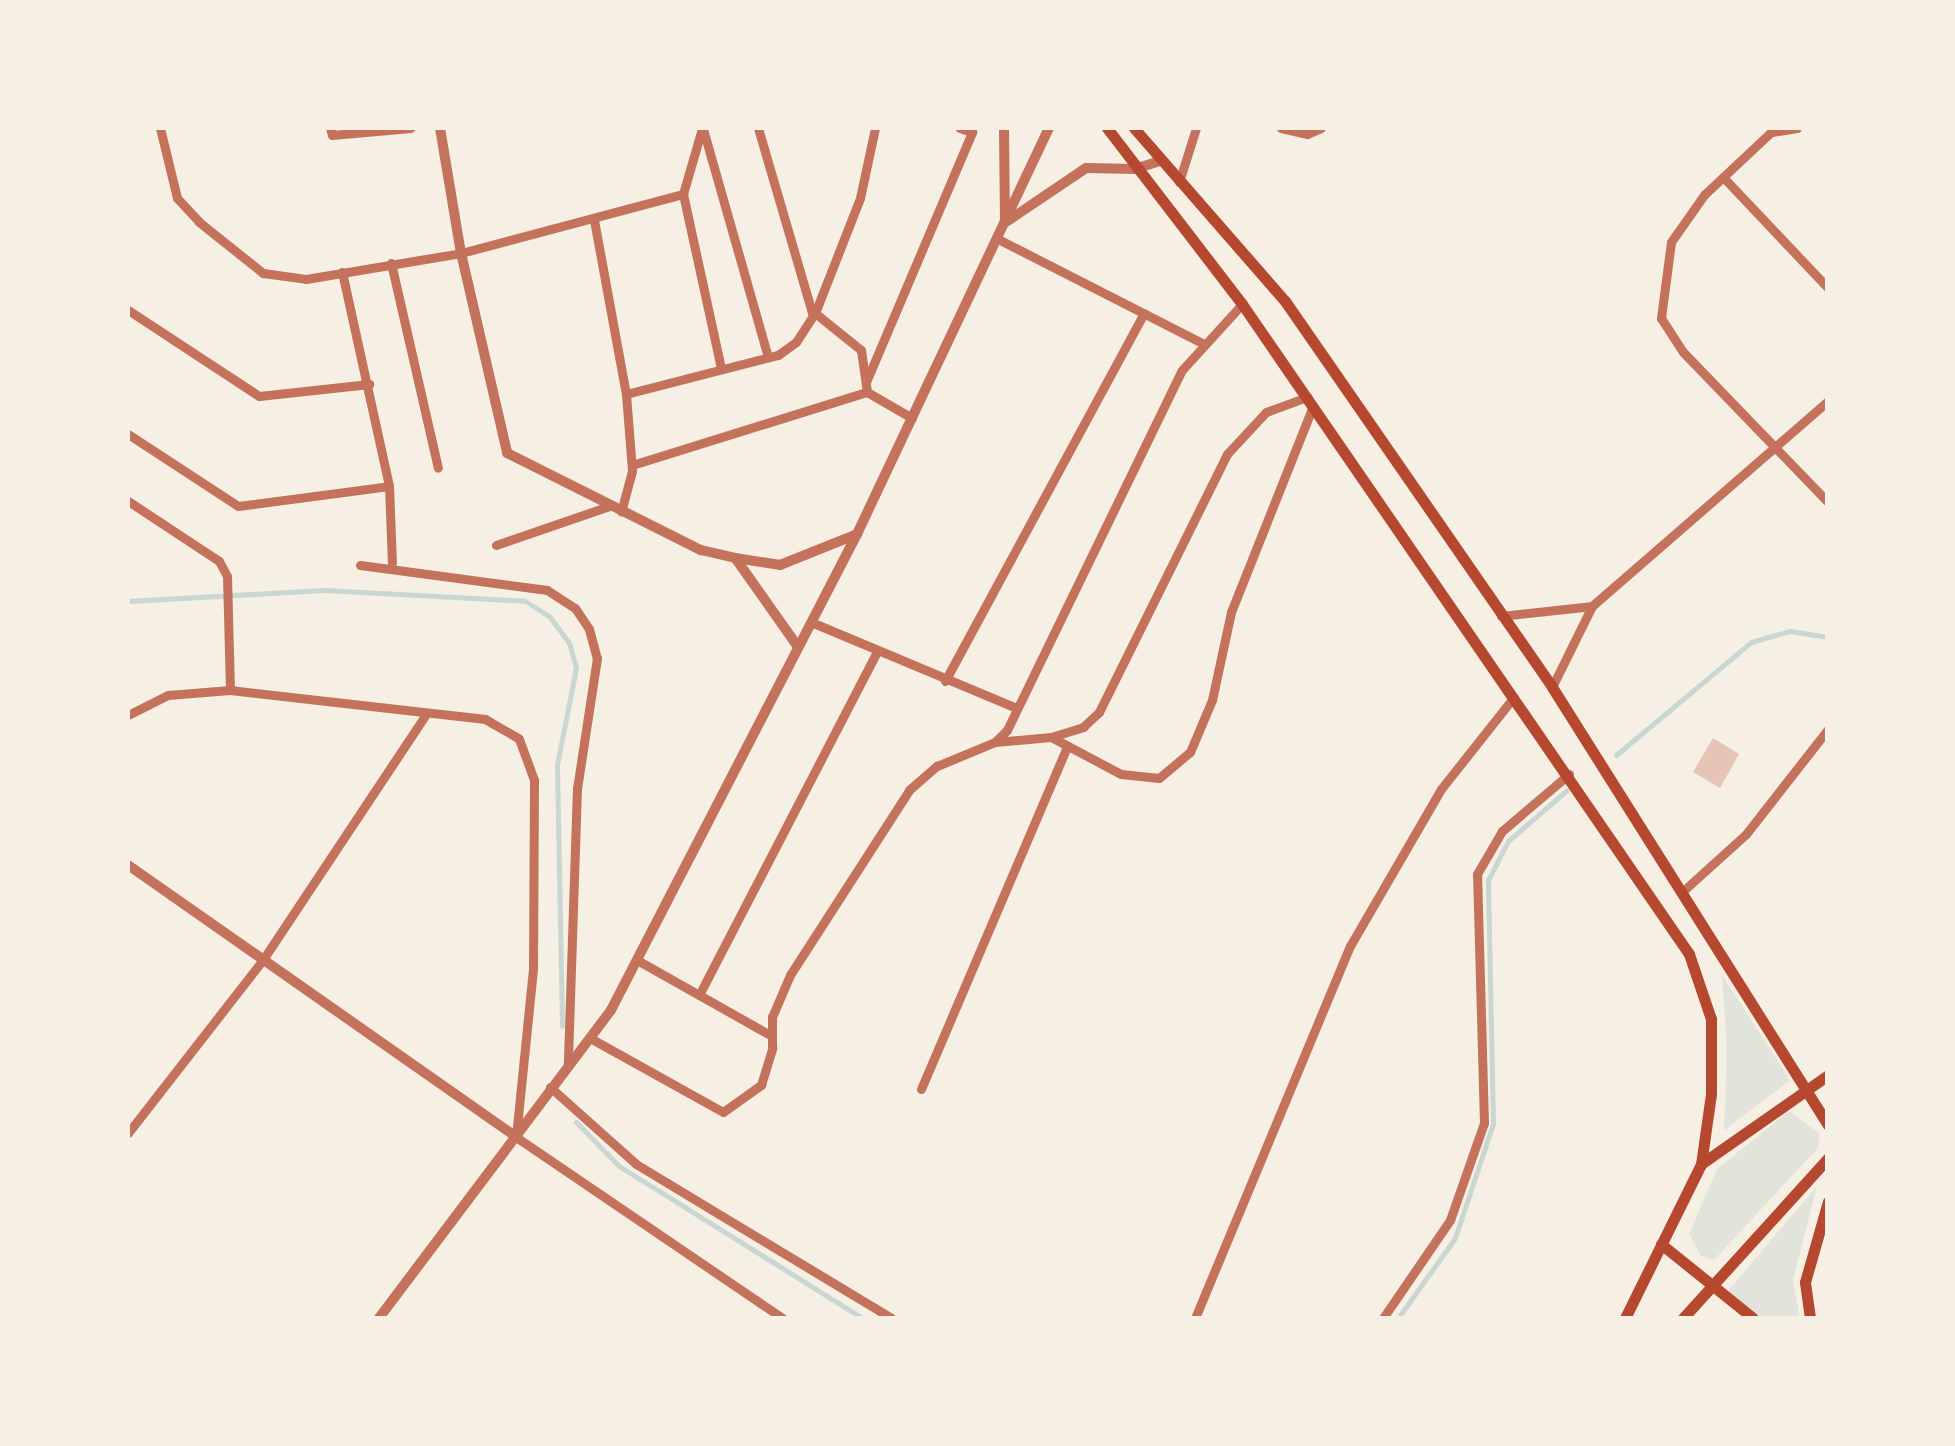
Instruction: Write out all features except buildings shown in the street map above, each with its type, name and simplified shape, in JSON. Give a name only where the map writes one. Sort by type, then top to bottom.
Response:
[{"type":"main road","points":[[1107,128],[1242,304],[1516,695],[1689,954],[1711,1018],[1711,1094],[1701,1164],[1625,1318]]},
{"type":"main road","points":[[1134,128],[1285,301],[1498,616],[1552,687],[1828,1125]]},
{"type":"main road","points":[[1701,1164],[1828,1076]]},
{"type":"main road","points":[[1683,1318],[1828,1158]]},
{"type":"main road","points":[[1810,1318],[1806,1282],[1828,1201]]},
{"type":"main road","points":[[1662,1244],[1753,1318]]},
{"type":"street","points":[[160,128],[177,198],[199,222],[264,273],[306,278],[460,253],[684,194]]},
{"type":"street","points":[[330,128],[332,135],[411,128]]},
{"type":"street","points":[[440,128],[460,253],[507,452],[701,550],[735,558],[780,565],[857,534]]},
{"type":"street","points":[[703,128],[684,194],[721,369]]},
{"type":"street","points":[[703,128],[768,358]]},
{"type":"street","points":[[758,128],[814,315],[861,350],[866,387],[912,418]]},
{"type":"street","points":[[626,394],[768,358],[796,342],[814,315],[860,198],[875,128]]},
{"type":"street","points":[[632,465],[866,387],[972,132],[960,128]]},
{"type":"street","points":[[1004,128],[1005,224]]},
{"type":"street","points":[[378,1318],[590,1038],[636,960],[857,534],[1049,128]]},
{"type":"street","points":[[1179,183],[1196,128]]},
{"type":"street","points":[[1281,128],[1307,134],[1321,128]]},
{"type":"street","points":[[1797,128],[1769,130],[1723,177],[1671,242],[1660,318],[1683,352],[1828,502]]},
{"type":"street","points":[[1005,224],[1065,177],[1086,168],[1135,169],[1160,160]]},
{"type":"street","points":[[1723,177],[1828,288]]},
{"type":"street","points":[[594,220],[626,394],[632,465],[621,512]]},
{"type":"street","points":[[998,238],[1202,343]]},
{"type":"street","points":[[391,263],[438,468]]},
{"type":"street","points":[[342,272],[389,486],[392,562]]},
{"type":"street","points":[[995,742],[1017,708],[1182,370],[1202,343],[1242,304]]},
{"type":"street","points":[[128,310],[259,396],[369,384]]},
{"type":"street","points":[[946,681],[1144,313]]},
{"type":"street","points":[[1552,687],[1592,606],[1828,401]]},
{"type":"street","points":[[590,1038],[723,1112],[761,1085],[772,1018],[790,976],[909,790],[937,766],[995,742],[1051,737],[1082,727],[1099,712],[1176,549],[1245,427],[1310,402]]},
{"type":"street","points":[[1051,737],[1121,774],[1159,778],[1190,752],[1212,700],[1231,612],[1310,402]]},
{"type":"street","points":[[128,434],[238,506],[389,486]]},
{"type":"street","points":[[128,501],[219,561],[228,583],[230,690]]},
{"type":"street","points":[[496,545],[609,506]]},
{"type":"street","points":[[735,558],[798,647]]},
{"type":"street","points":[[360,565],[547,590],[574,608],[589,630],[597,658],[577,788],[568,1064]]},
{"type":"street","points":[[1498,616],[1592,606]]},
{"type":"street","points":[[811,622],[1017,708]]},
{"type":"street","points":[[699,995],[877,651]]},
{"type":"street","points":[[128,715],[168,695],[230,690],[485,719],[519,739],[534,780],[532,969],[516,1137]]},
{"type":"street","points":[[1196,1318],[1350,946],[1441,789],[1516,695]]},
{"type":"street","points":[[128,1133],[264,958],[427,712]]},
{"type":"street","points":[[1683,892],[1746,834],[1828,729]]},
{"type":"street","points":[[922,1089],[1066,746]]},
{"type":"street","points":[[1383,1318],[1450,1220],[1484,1123],[1477,874],[1502,831],[1569,774]]},
{"type":"street","points":[[128,864],[516,1137],[782,1318]]},
{"type":"street","points":[[636,960],[772,1036]]},
{"type":"street","points":[[550,1087],[636,1164],[890,1318]]},
{"type":"shaded area","points":[[1722,975],[1790,1080],[1724,1131],[1727,1049]]},
{"type":"shaded area","points":[[1789,1111],[1820,1134],[1818,1148],[1714,1260],[1701,1256],[1689,1234],[1717,1169]]},
{"type":"shaded area","points":[[1817,1186],[1793,1280],[1800,1318],[1762,1318],[1727,1292]]},
{"type":"waterway","points":[[128,601],[325,590],[525,601],[549,616],[569,643],[576,668],[557,765],[562,1026]]},
{"type":"waterway","points":[[1616,755],[1751,642],[1790,631],[1828,637]]},
{"type":"waterway","points":[[1398,1318],[1455,1238],[1493,1124],[1488,880],[1508,841],[1566,791]]},
{"type":"waterway","points":[[576,1122],[619,1166],[862,1318]]}]
